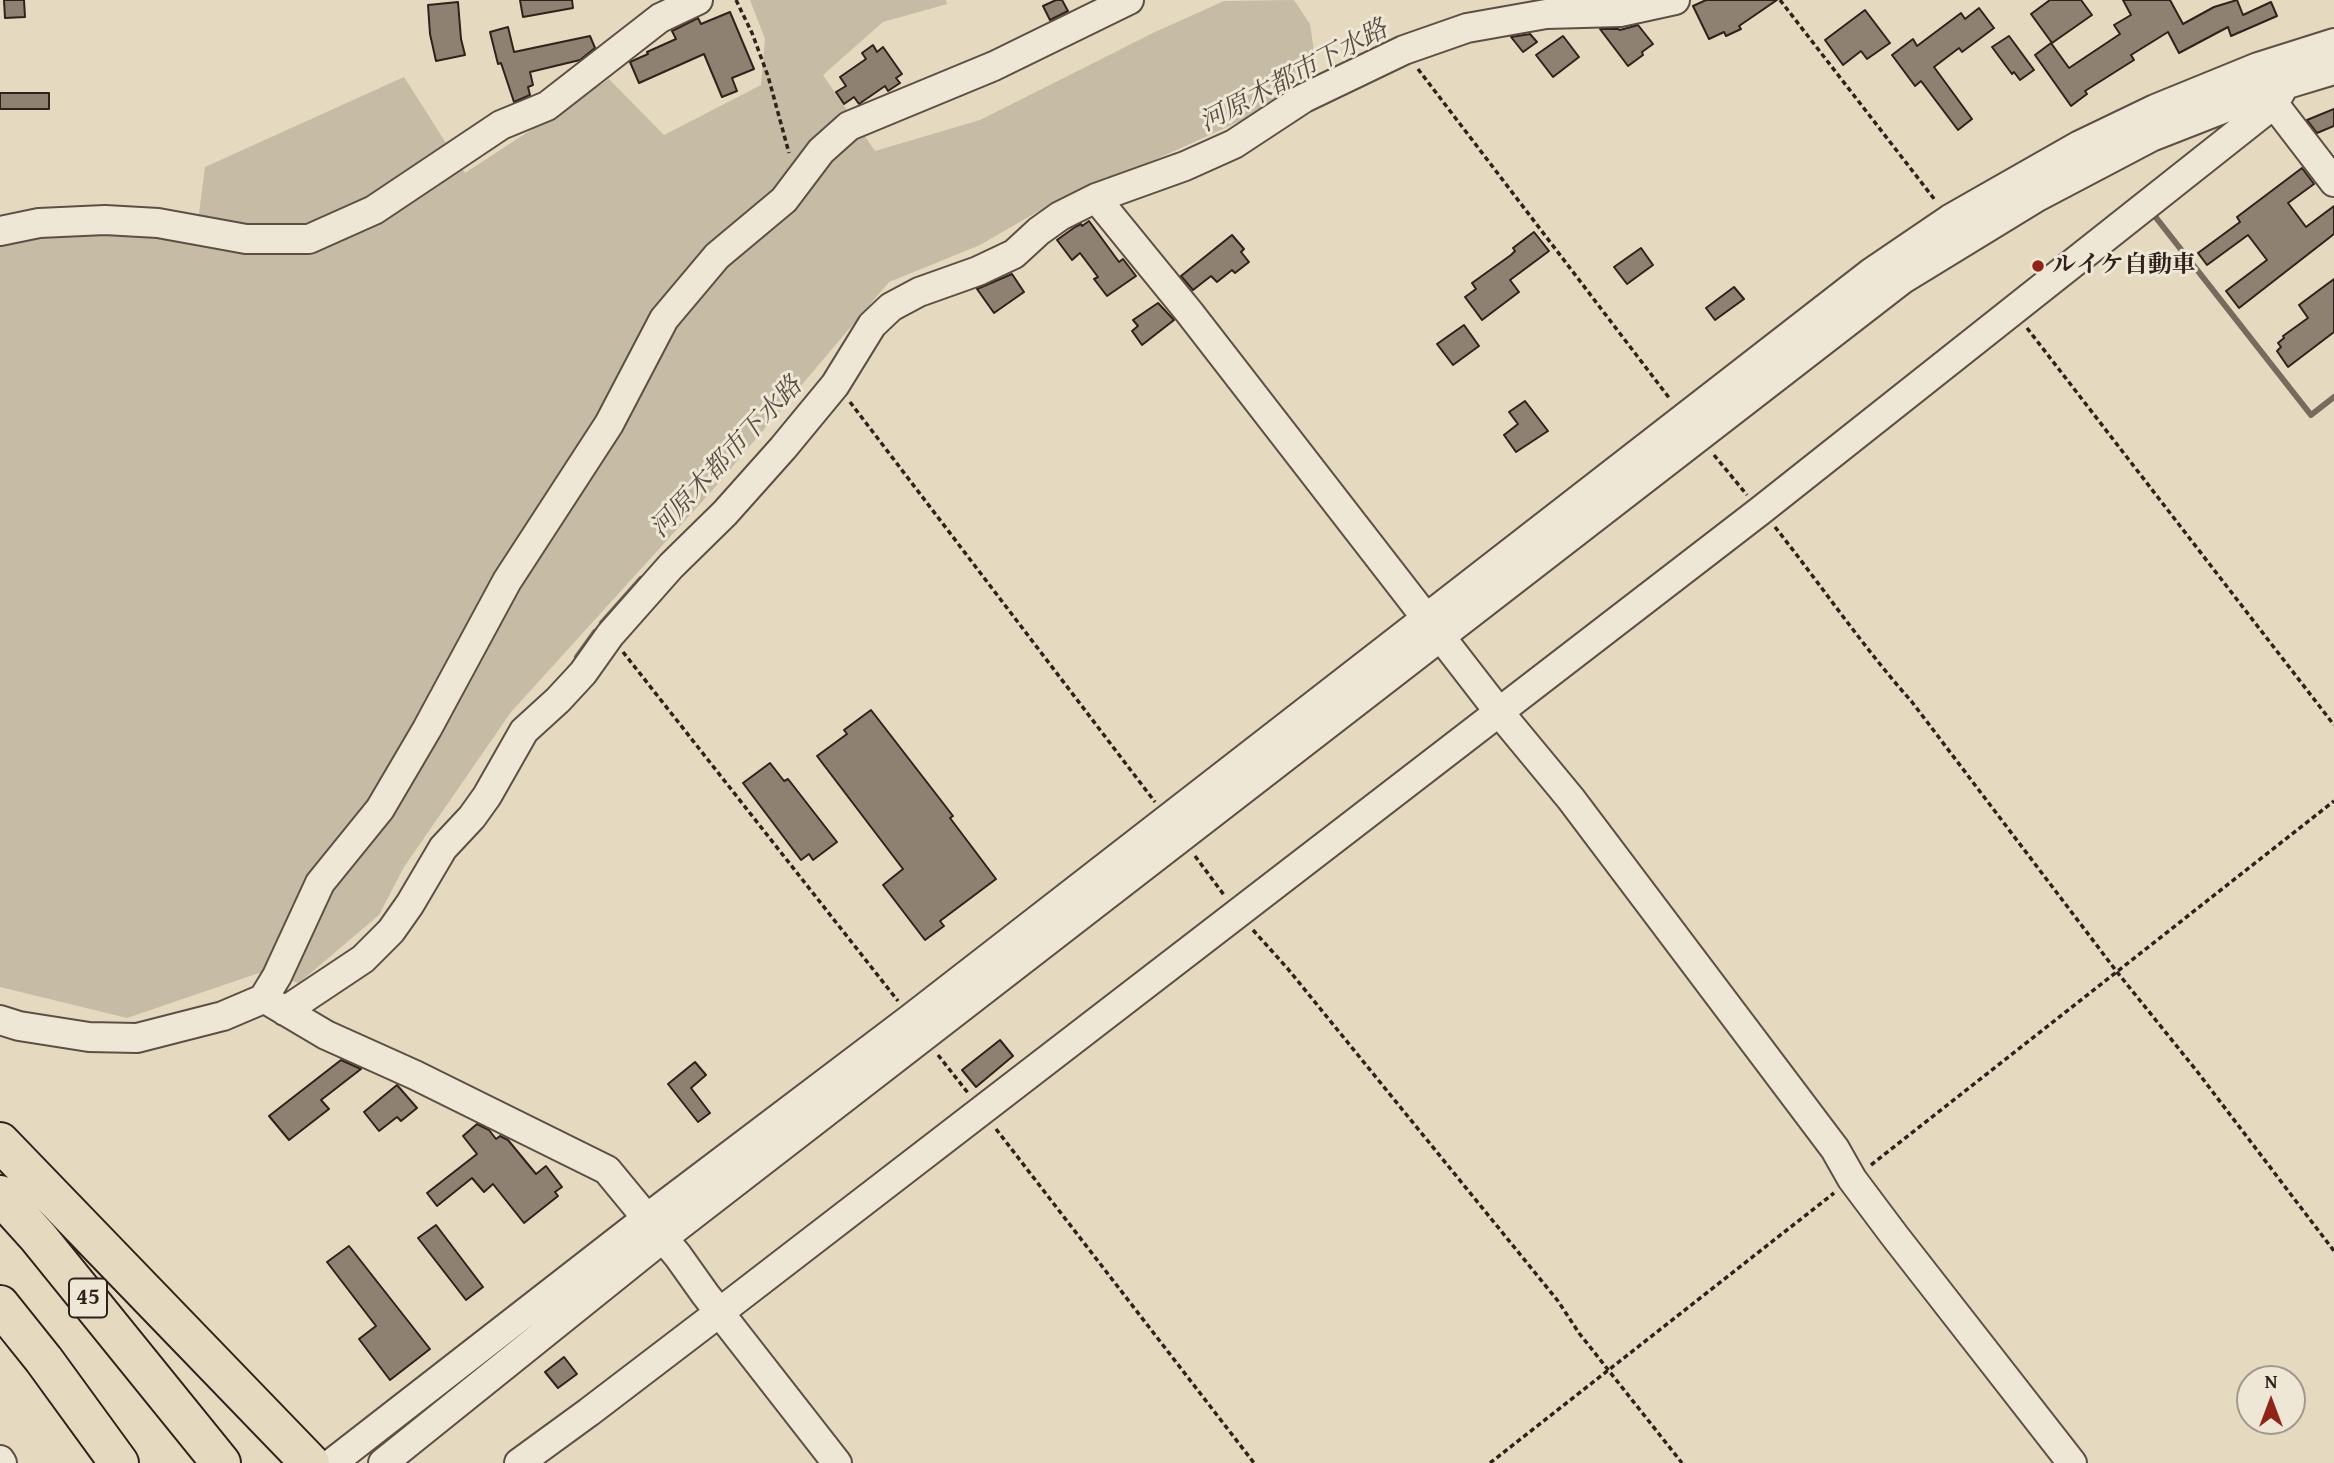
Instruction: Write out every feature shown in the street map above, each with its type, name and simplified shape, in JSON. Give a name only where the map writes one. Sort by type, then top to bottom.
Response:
[{"type":"highway","points":[[0,1142],[310,1463]]},
{"type":"highway","name":"45","points":[[0,1195],[38,1237],[163,1410],[189,1463]]},
{"type":"highway","name":"45","points":[[0,1235],[163,1410],[221,1463]]},
{"type":"highway","points":[[0,1305],[120,1463]]},
{"type":"street","points":[[0,230],[39,223],[105,220],[158,223],[246,239],[309,239],[373,210],[501,125],[547,106],[660,18],[698,0]]},
{"type":"street","points":[[274,1005],[277,976],[320,883],[380,809],[427,730],[507,581],[609,424],[663,319],[717,256],[784,200],[821,151],[849,126],[994,66],[1129,0]]},
{"type":"street","points":[[0,1020],[19,1026],[89,1037],[137,1038],[274,1005],[363,958],[391,931],[443,848],[472,817],[487,796],[524,731],[583,673],[610,635],[671,566],[726,513],[835,385],[872,325],[891,307],[919,292],[978,271],[1013,254],[1060,216],[1096,198],[1185,166],[1234,144],[1304,98],[1404,50],[1467,28],[1546,14],[1620,12],[1675,0]]},
{"type":"street","points":[[331,1463],[655,1228],[1434,628],[1691,426],[1872,272],[1950,219],[2080,145],[2155,109],[2258,67],[2334,43]]},
{"type":"street","points":[[1691,426],[1903,279],[2037,197],[2151,137],[2279,94],[2334,70]]},
{"type":"street","points":[[2279,94],[2334,182]]},
{"type":"street","points":[[519,1463],[720,1312],[1760,511],[2279,94]]},
{"type":"street","points":[[1096,198],[1206,333],[1499,712],[1579,809],[1835,1149],[1852,1179],[2072,1463]]},
{"type":"street","points":[[383,1463],[655,1228],[910,1019],[1168,819],[1434,628]]},
{"type":"street","points":[[274,1005],[326,1035],[415,1075],[607,1170],[837,1463]]},
{"type":"path","points":[[736,0],[768,76],[785,139],[800,178]]},
{"type":"path","points":[[1780,0],[1950,219]]},
{"type":"path","points":[[1404,50],[1691,426],[1817,579],[1887,674],[1912,702],[2334,1251]]},
{"type":"path","points":[[2012,309],[2334,725]]},
{"type":"path","points":[[835,385],[1238,913],[1288,969],[1558,1301],[1579,1333],[1682,1463]]},
{"type":"path","points":[[610,635],[896,998],[1254,1463]]},
{"type":"path","points":[[1490,1463],[2334,801]]},
{"type":"shaded area","points":[[750,0],[946,0],[947,4],[883,22],[823,75],[875,151],[980,120],[1155,32],[1224,1],[1294,0],[1310,24],[1317,72],[1240,121],[1054,202],[980,245],[889,282],[709,494],[511,712],[404,867],[379,915],[299,983],[259,973],[127,1018],[0,987],[0,244],[40,235],[135,232],[195,245],[205,167],[404,77],[465,173],[609,79],[664,135],[761,85],[765,39]]},
{"type":"building","points":[[4,0],[24,0],[25,17],[5,18]]},
{"type":"building","points":[[520,0],[572,0],[573,8],[523,17]]},
{"type":"building","points":[[1062,0],[1068,11],[1050,20],[1043,6]]},
{"type":"building","points":[[1706,0],[1777,0],[1739,26],[1741,29],[1726,36],[1724,32],[1709,39],[1693,6]]},
{"type":"building","points":[[2050,0],[2081,0],[2092,15],[2052,43],[2031,14]]},
{"type":"building","points":[[2123,0],[2170,0],[2183,24],[2214,7],[2237,0],[2243,15],[2271,2],[2277,16],[2231,36],[2228,27],[2179,53],[2168,32],[2131,55],[2134,60],[2085,91],[2087,94],[2071,106],[2035,55],[2051,43],[2069,68],[2120,34],[2114,25],[2131,15]]},
{"type":"building","points":[[458,2],[465,55],[436,61],[430,34],[428,5]]},
{"type":"building","points":[[1979,8],[1994,28],[1962,52],[1959,48],[1934,67],[1972,119],[1958,130],[1921,81],[1915,86],[1892,55],[1913,39],[1917,46],[1961,13],[1965,19]]},
{"type":"building","points":[[1865,10],[1890,43],[1867,59],[1861,51],[1843,65],[1825,40]]},
{"type":"building","points":[[730,12],[754,69],[732,78],[737,91],[722,97],[704,54],[639,83],[630,62],[676,39],[672,31],[698,18],[701,24]]},
{"type":"building","points":[[1638,25],[1653,44],[1628,66],[1600,29],[1620,30]]},
{"type":"building","points":[[508,27],[514,52],[590,36],[595,48],[580,60],[530,72],[533,85],[528,87],[530,95],[514,102],[501,63],[498,64],[490,32]]},
{"type":"building","points":[[1530,34],[1537,42],[1523,52],[1511,37]]},
{"type":"building","points":[[1563,36],[1579,57],[1553,77],[1536,55]]},
{"type":"building","points":[[2009,36],[2034,70],[2020,80],[2014,72],[2012,74],[1992,47]]},
{"type":"building","points":[[873,45],[877,52],[883,47],[902,74],[896,78],[900,83],[888,91],[885,86],[859,104],[854,97],[844,104],[836,92],[846,86],[840,77],[866,59],[862,53]]},
{"type":"building","points":[[0,93],[49,93],[49,109],[0,109]]},
{"type":"building","points":[[2334,109],[2334,126],[2317,133],[2307,120]]},
{"type":"building","points":[[2302,168],[2314,184],[2288,203],[2306,227],[2334,206],[2334,234],[2239,308],[2226,291],[2267,260],[2248,235],[2207,265],[2198,253],[2240,222],[2237,217]]},
{"type":"building","points":[[1089,221],[1119,262],[1123,259],[1136,276],[1107,296],[1094,279],[1098,277],[1080,253],[1072,260],[1057,240]]},
{"type":"building","points":[[1534,232],[1549,251],[1510,280],[1519,292],[1482,320],[1465,297],[1476,289],[1472,283],[1511,255],[1515,251],[1513,248]]},
{"type":"building","points":[[1232,235],[1244,249],[1241,252],[1249,262],[1235,273],[1232,270],[1217,282],[1211,276],[1193,290],[1181,276]]},
{"type":"building","points":[[1641,248],[1653,265],[1627,284],[1614,267]]},
{"type":"building","points":[[1012,274],[1024,292],[994,313],[977,289]]},
{"type":"building","points":[[2334,279],[2334,332],[2288,367],[2277,351],[2281,347],[2278,343],[2283,336],[2308,318],[2299,305]]},
{"type":"building","points":[[1734,287],[1744,299],[1715,320],[1706,308]]},
{"type":"building","points":[[1158,303],[1174,320],[1142,345],[1132,331],[1138,326],[1133,320]]},
{"type":"building","points":[[1464,325],[1479,346],[1453,365],[1437,344]]},
{"type":"building","points":[[1525,401],[1548,431],[1516,452],[1504,435],[1518,424],[1509,412]]},
{"type":"building","points":[[871,710],[953,816],[950,818],[996,879],[940,921],[944,926],[925,940],[883,885],[903,869],[817,756],[847,734],[844,730]]},
{"type":"building","points":[[770,763],[784,781],[788,779],[837,842],[813,860],[809,854],[801,860],[743,783]]},
{"type":"building","points":[[1000,1040],[1013,1056],[976,1087],[962,1070]]},
{"type":"building","points":[[341,1060],[361,1069],[321,1100],[329,1109],[289,1140],[269,1116]]},
{"type":"building","points":[[695,1062],[706,1075],[691,1088],[710,1113],[698,1122],[668,1084]]},
{"type":"building","points":[[397,1085],[417,1108],[401,1121],[397,1117],[379,1131],[364,1112]]},
{"type":"building","points":[[477,1124],[489,1130],[496,1139],[500,1136],[508,1140],[536,1174],[546,1166],[562,1187],[555,1192],[558,1196],[524,1223],[493,1184],[484,1192],[472,1178],[437,1206],[427,1193],[477,1154],[463,1136]]},
{"type":"building","points":[[436,1225],[483,1287],[466,1300],[418,1238]]},
{"type":"building","points":[[349,1246],[430,1349],[390,1380],[359,1339],[376,1326],[327,1262]]},
{"type":"building","points":[[564,1357],[577,1374],[558,1388],[545,1372]]},
{"type":"waterway","points":[[2150,210],[2311,415],[2334,397]]},
{"type":"waterway","name":"河原木都市下水路","points":[[602,623],[641,579]]},
{"type":"waterway","name":"河原木都市下水路","points":[[577,657],[595,632]]},
{"type":"place","name":"ルイケ自動車","points":[[2038,266]]}]
